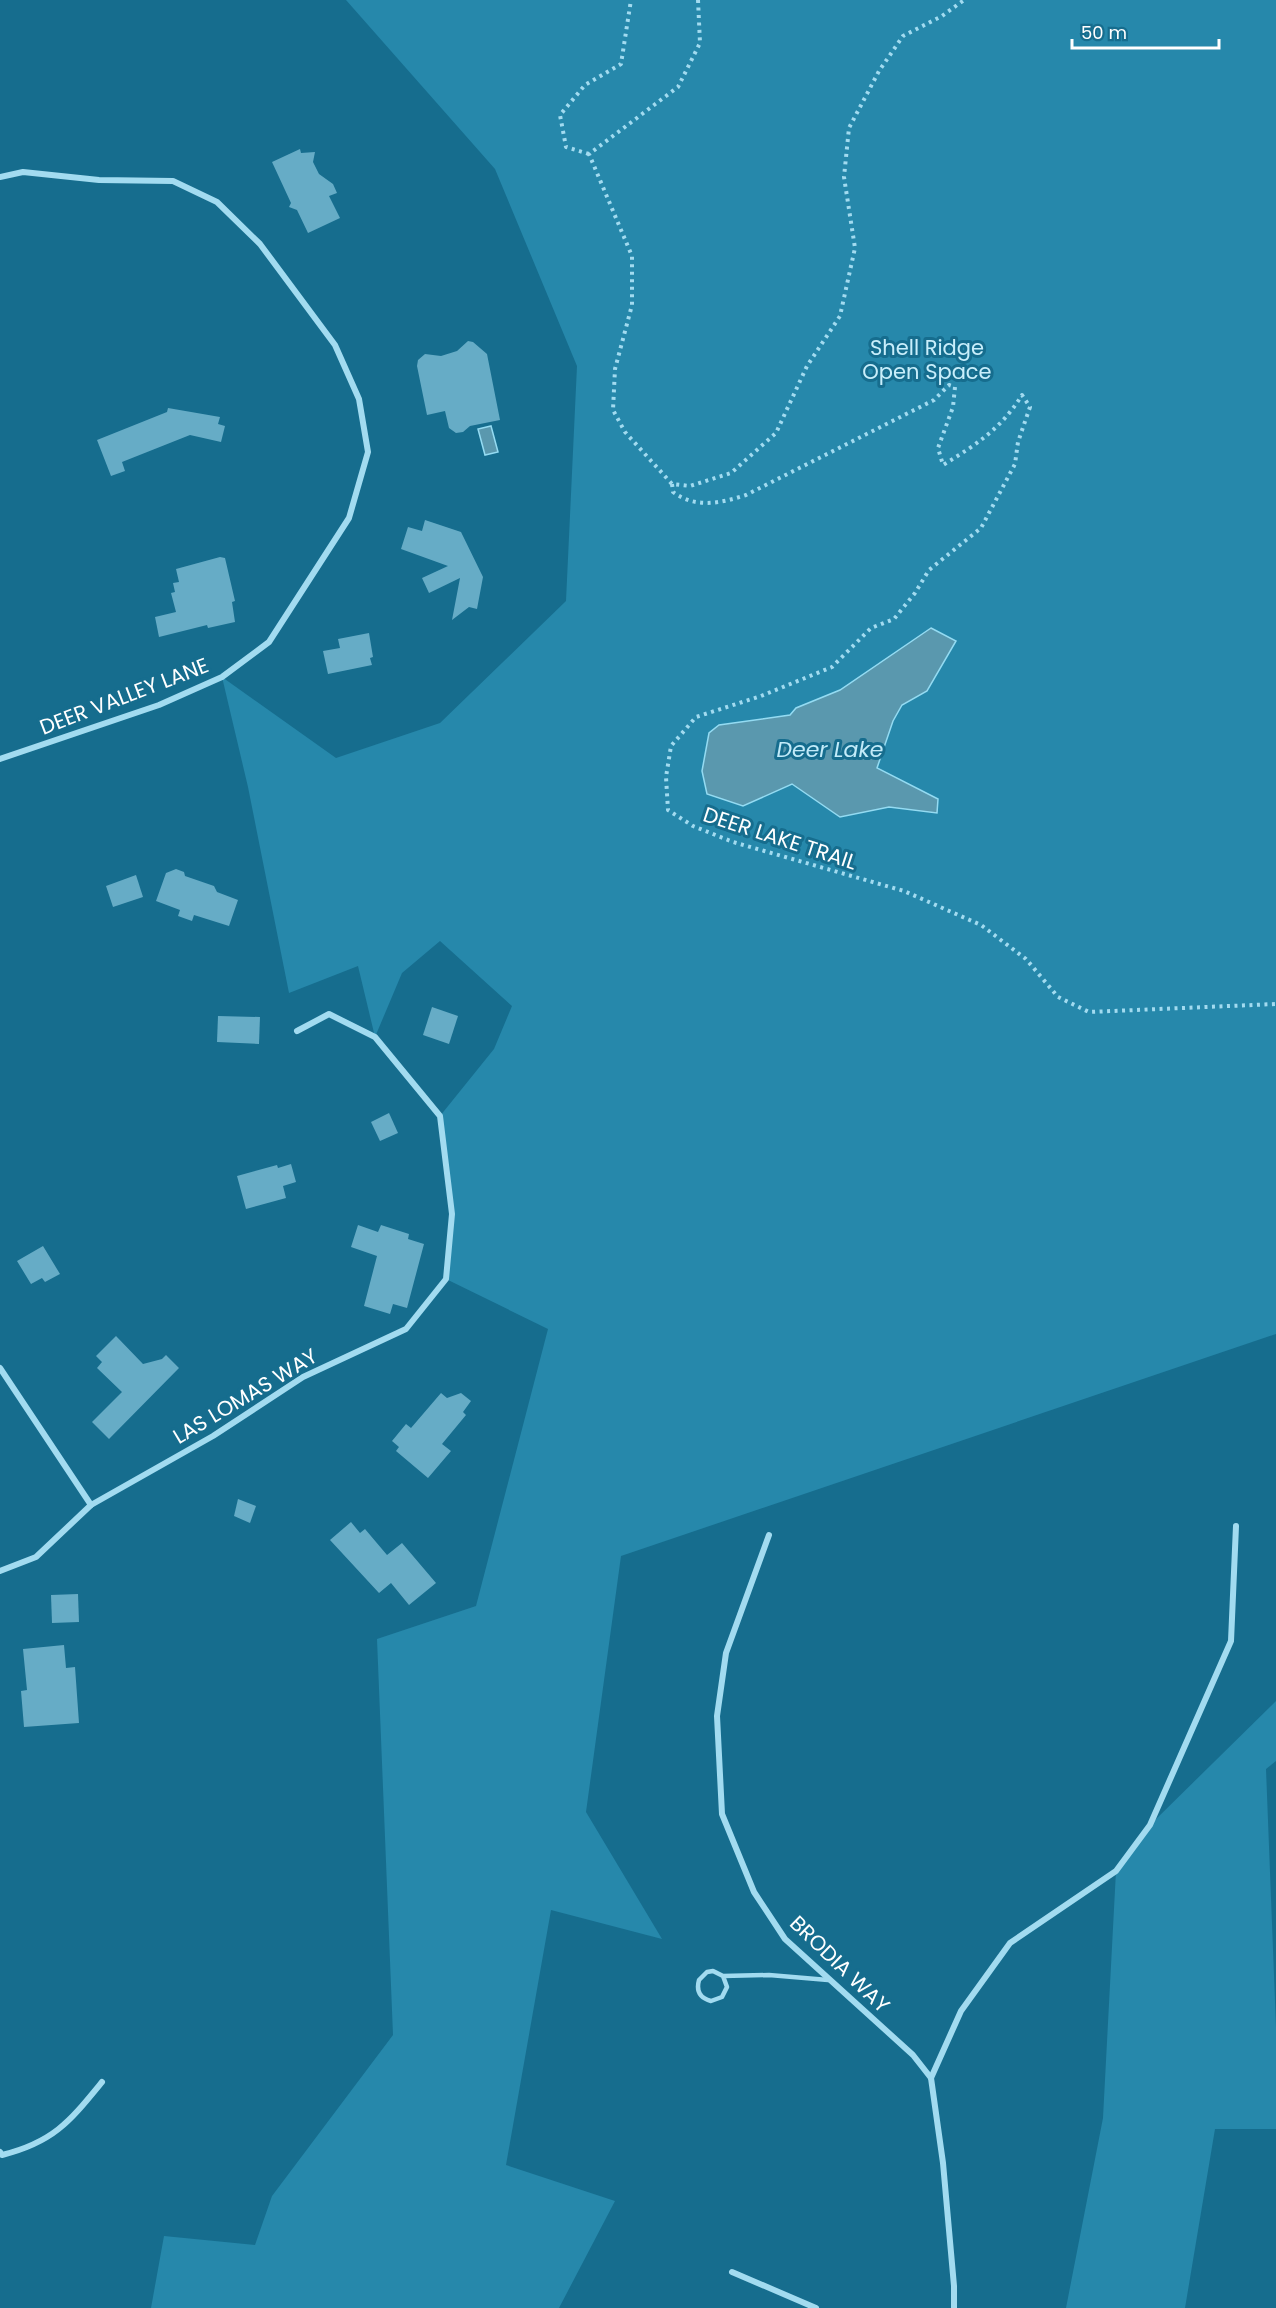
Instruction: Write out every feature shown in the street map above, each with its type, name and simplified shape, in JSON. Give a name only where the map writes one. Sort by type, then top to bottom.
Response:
[{"type":"street","name":"DEER VALLEY LANE","points":[[0,177],[23,171],[99,180],[173,181],[217,202],[260,244],[335,345],[360,399],[368,452],[349,518],[269,642],[222,677],[159,705],[0,759]]},
{"type":"street","name":"LAS LOMAS WAY","points":[[0,1571],[36,1557],[91,1505],[213,1436],[303,1377],[406,1329],[446,1279],[452,1214],[440,1116],[375,1037],[329,1014],[297,1031]]},
{"type":"street","points":[[0,1368],[91,1505]]},
{"type":"street","points":[[954,2308],[943,2163],[931,2078],[961,2011],[1010,1943],[1116,1871],[1150,1825],[1231,1641],[1236,1526]]},
{"type":"street","name":"BRODIA WAY","points":[[769,1535],[726,1653],[717,1716],[722,1814],[754,1892],[785,1939],[913,2055],[931,2078]]},
{"type":"street","points":[[0,2152],[2,2155],[31,2148],[68,2124],[102,2082]]},
{"type":"street","points":[[732,2272],[816,2308]]},
{"type":"lane","points":[[723,1976],[727,1987],[722,1997],[711,2001],[701,1996],[697,1985],[702,1975],[713,1971],[723,1976],[769,1975],[828,1980]]},
{"type":"path","points":[[589,154],[566,147],[560,116],[585,85],[621,64],[631,0]]},
{"type":"path","points":[[589,154],[678,87],[700,43],[698,0]]},
{"type":"path","points":[[589,154],[632,256],[632,305],[615,369],[613,410],[625,432],[672,484],[690,486],[731,473],[776,433],[807,366],[840,316],[855,248],[844,177],[849,128],[879,70],[903,36],[942,16],[964,0]]},
{"type":"path","name":"DEER LAKE TRAIL","points":[[672,484],[672,492],[683,500],[714,505],[746,495],[934,400],[949,385],[955,387],[953,407],[938,448],[943,465],[987,437],[1009,417],[1022,394],[1030,407],[1018,442],[1015,464],[981,528],[929,570],[915,593],[894,619],[871,628],[832,667],[696,717],[671,746],[666,777],[668,810],[693,826],[733,842],[903,891],[981,925],[1026,959],[1058,997],[1089,1012],[1276,1004]]},
{"type":"green space","name":"Shell Ridge Open Space","points":[[346,0],[1276,0],[1276,1334],[621,1556],[586,1812],[662,1939],[551,1910],[506,2165],[615,2201],[559,2308],[151,2308],[164,2236],[255,2245],[272,2196],[393,2035],[377,1639],[476,1606],[548,1329],[446,1279],[452,1214],[440,1116],[494,1049],[512,1006],[440,941],[402,973],[375,1037],[358,966],[289,993],[248,787],[222,677],[336,758],[440,723],[566,601],[577,366],[495,169]]},
{"type":"green space","points":[[1276,1701],[1276,1761],[1266,1769],[1276,2027],[1276,2129],[1215,2129],[1185,2308],[1066,2308],[1103,2118],[1116,1871],[1150,1825]]},
{"type":"water","points":[[491,426],[498,452],[485,455],[478,429]]},
{"type":"water","name":"Deer Lake","points":[[931,628],[956,641],[927,691],[902,705],[893,721],[877,768],[938,799],[937,813],[889,807],[840,817],[792,784],[743,806],[707,794],[702,771],[709,733],[719,725],[790,715],[796,708],[840,690]]},
{"type":"building","points":[[300,149],[301,153],[315,152],[313,162],[319,174],[333,184],[337,193],[329,196],[340,218],[308,233],[297,210],[289,207],[291,203],[272,162]]},
{"type":"building","points":[[468,341],[473,342],[487,354],[500,420],[470,426],[463,432],[456,433],[449,428],[445,411],[427,415],[417,366],[418,360],[425,354],[441,356],[457,351]]},
{"type":"building","points":[[168,408],[220,417],[218,424],[225,426],[221,442],[190,435],[122,462],[125,471],[111,476],[97,440],[167,412]]},
{"type":"building","points":[[425,520],[461,532],[483,577],[477,609],[469,607],[452,620],[460,578],[429,593],[422,578],[448,566],[401,549],[408,527],[422,531]]},
{"type":"building","points":[[220,557],[225,558],[235,601],[232,602],[235,622],[208,628],[207,625],[159,637],[155,617],[176,612],[171,593],[175,592],[173,583],[179,582],[176,569]]},
{"type":"building","points":[[369,633],[372,665],[328,674],[323,651],[340,648],[338,639]]},
{"type":"building","points":[[176,869],[184,872],[185,876],[214,886],[217,892],[238,900],[229,926],[194,915],[192,921],[178,916],[180,910],[156,901],[166,873]]},
{"type":"building","points":[[136,875],[143,897],[113,907],[106,886]]},
{"type":"building","points":[[432,1007],[458,1016],[449,1044],[423,1035]]},
{"type":"building","points":[[218,1016],[260,1017],[259,1044],[217,1042]]},
{"type":"building","points":[[389,1113],[398,1133],[380,1141],[371,1122]]},
{"type":"building","points":[[291,1164],[296,1182],[283,1186],[286,1198],[246,1209],[237,1176],[277,1165],[278,1168]]},
{"type":"building","points":[[358,1225],[378,1232],[381,1225],[409,1234],[408,1239],[424,1244],[407,1308],[393,1304],[390,1314],[364,1306],[377,1256],[351,1247]]},
{"type":"building","points":[[43,1246],[60,1274],[45,1282],[42,1278],[31,1284],[17,1261]]},
{"type":"building","points":[[116,1336],[143,1364],[162,1359],[166,1355],[179,1368],[109,1439],[92,1422],[122,1392],[97,1368],[102,1362],[96,1356]]},
{"type":"building","points":[[441,1393],[447,1398],[461,1393],[471,1401],[463,1412],[466,1415],[442,1444],[451,1451],[428,1478],[396,1451],[399,1447],[392,1441],[406,1424],[411,1428]]},
{"type":"building","points":[[238,1499],[256,1506],[250,1523],[234,1516]]},
{"type":"building","points":[[351,1522],[360,1533],[365,1529],[387,1555],[402,1543],[436,1583],[409,1605],[391,1583],[379,1593],[330,1540]]},
{"type":"building","points":[[78,1594],[79,1622],[52,1623],[51,1595]]},
{"type":"building","points":[[64,1645],[66,1668],[75,1667],[79,1723],[24,1727],[21,1691],[27,1690],[23,1649]]}]
